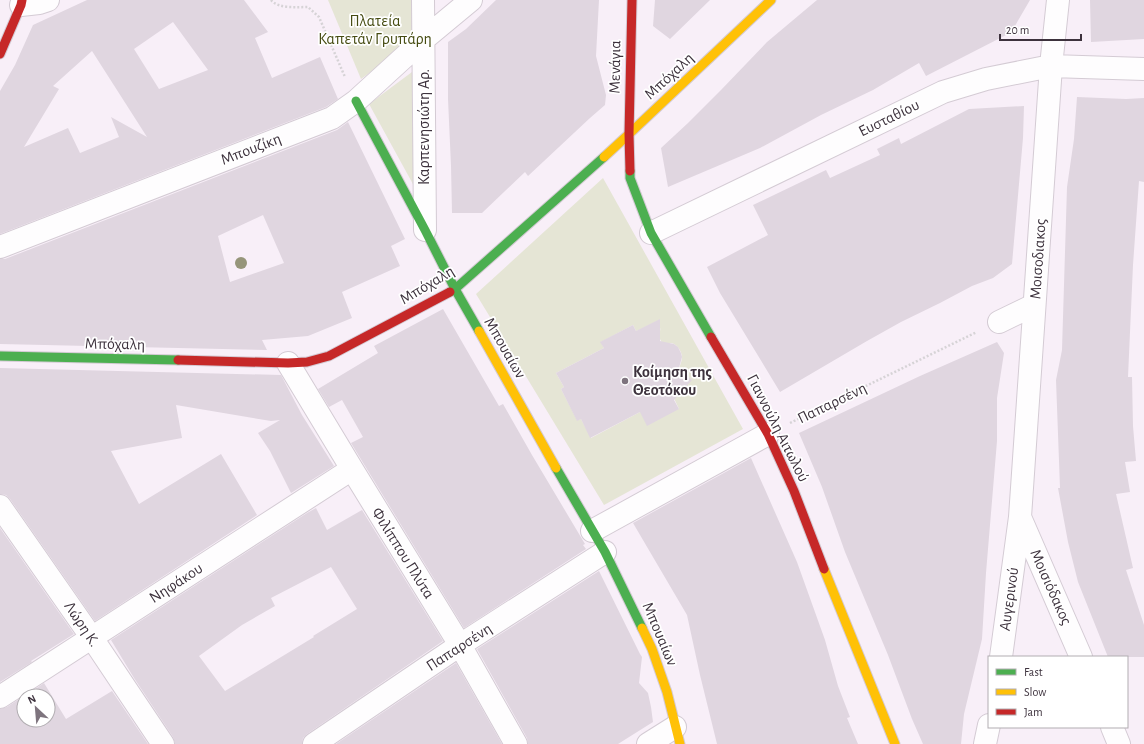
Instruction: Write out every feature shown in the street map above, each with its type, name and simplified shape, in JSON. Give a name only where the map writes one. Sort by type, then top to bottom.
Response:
[{"type":"street","points":[[0,54],[21,3],[39,3],[48,0]]},
{"type":"street","name":"Καρπενησιώτη Αρ.","points":[[423,0],[425,230]]},
{"type":"street","name":"Μπουζίκη","points":[[0,247],[332,118],[356,101],[424,39],[471,0]]},
{"type":"street","name":"Μενάγια","points":[[629,134],[632,0]]},
{"type":"street","name":"Μπόχαλη","points":[[0,356],[288,363],[307,362],[329,356],[455,289],[629,134],[771,0]]},
{"type":"street","name":"Μοισοδιακος","points":[[1020,517],[1051,66],[1058,0]]},
{"type":"street","name":"Ευσταθίου","points":[[651,233],[943,92],[986,79],[1051,66],[1144,69]]},
{"type":"street","name":"Μπουαίων","points":[[356,101],[455,289],[605,552],[652,649],[667,692],[678,735]]},
{"type":"street","name":"Γιαννούλη Αιτωλού","points":[[629,134],[630,178],[651,233],[768,434],[794,491],[895,744]]},
{"type":"street","points":[[999,322],[1034,305]]},
{"type":"street","name":"Φιλίππου Πλύτα","points":[[288,363],[460,645],[516,744]]},
{"type":"street","points":[[592,531],[768,434]]},
{"type":"street","name":"Νηφάκου","points":[[0,697],[352,469]]},
{"type":"street","name":"Λώρη Κ.","points":[[0,506],[92,638],[162,744]]},
{"type":"street","name":"Αυγερινού","points":[[1001,656],[1020,517]]},
{"type":"street","name":"Μοισιόδακος","points":[[1020,517],[1081,656]]},
{"type":"street","name":"Παπαρσένη","points":[[314,744],[460,645],[605,552]]},
{"type":"street","points":[[986,744],[989,728]]},
{"type":"street","points":[[1112,728],[1119,744]]},
{"type":"street","points":[[648,744],[678,735]]},
{"type":"path","points":[[271,0],[273,3],[288,7],[308,7],[319,17],[356,101]]},
{"type":"path","name":"Παπαρσένη","points":[[768,434],[999,322]]},
{"type":"green space","name":"Πλατεία Καπετάν Γρυπάρη","points":[[328,0],[414,0],[416,39],[361,79]]},
{"type":"green space","points":[[412,72],[414,186],[369,104]]},
{"type":"green space","points":[[603,178],[743,429],[604,505],[476,294]],"holes":[[[658,324],[660,332],[658,335],[663,345],[672,343],[678,348],[682,355],[678,372],[684,372],[689,379],[672,394],[679,409],[640,412],[591,438],[581,419],[577,420],[561,389],[564,387],[556,373],[604,348],[601,342],[633,325],[636,331]]]},
{"type":"building","points":[[87,0],[244,0],[268,32],[255,38],[272,78],[320,57],[338,99],[326,107],[0,234],[0,91],[15,65],[33,25]],"holes":[[[173,22],[208,70],[159,89],[134,49]],[[92,51],[147,137],[111,117],[119,137],[80,153],[68,128],[24,147],[59,89],[53,86]]]},
{"type":"building","points":[[496,0],[599,0],[596,56],[606,95],[605,105],[528,176],[525,172],[482,213],[452,213],[448,99],[448,42],[466,29]]},
{"type":"building","points":[[655,0],[710,0],[670,39],[653,26]]},
{"type":"building","points":[[817,0],[1030,0],[1010,33],[926,76],[919,63],[873,90],[821,115],[760,148],[668,187],[661,148],[721,90],[767,42]]},
{"type":"building","points":[[1090,0],[1144,0],[1144,39],[1091,42]]},
{"type":"building","points":[[1077,97],[1126,99],[1144,98],[1144,182],[1139,181],[1133,265],[1128,377],[1132,377],[1133,426],[1136,461],[1125,462],[1130,492],[1116,494],[1133,568],[1126,570],[1144,625],[1144,657],[1108,656],[1078,582],[1068,542],[1058,488],[1060,488],[1056,380],[1062,350],[1067,187],[1074,139]]},
{"type":"building","points":[[1024,106],[1023,138],[1012,264],[993,278],[972,286],[901,322],[780,392],[720,293],[707,267],[768,235],[753,205],[826,170],[830,178],[880,155],[877,149],[899,138],[901,144],[969,109]]},
{"type":"building","points":[[348,122],[405,239],[391,246],[400,266],[342,292],[352,318],[308,336],[262,340],[267,350],[0,344],[0,259],[5,259],[337,130]],"holes":[[[263,215],[284,263],[230,282],[218,236]]]},
{"type":"building","points":[[443,309],[499,406],[503,404],[585,544],[583,545],[586,549],[464,628],[351,443],[363,437],[342,400],[329,407],[318,389],[378,353],[374,346]]},
{"type":"building","name":"Κοίμηση της Θεοτόκου","points":[[660,319],[660,341],[674,344],[678,347],[682,357],[679,368],[692,380],[674,400],[679,409],[647,426],[640,412],[590,438],[581,419],[577,421],[561,389],[564,387],[556,373],[604,348],[600,342],[633,325],[636,331]]},
{"type":"building","points":[[997,342],[1004,353],[997,398],[997,441],[982,639],[964,714],[961,744],[923,744],[845,552],[822,487],[799,433],[920,376]]},
{"type":"building","points":[[0,368],[281,375],[302,415],[334,466],[291,493],[270,451],[258,433],[280,420],[271,421],[176,405],[182,438],[111,451],[139,504],[221,454],[257,515],[95,621],[10,499],[6,495],[0,494]]},
{"type":"building","points":[[751,458],[797,562],[825,640],[838,686],[850,717],[847,718],[858,744],[717,744],[687,615],[633,523]]},
{"type":"building","points":[[316,508],[327,530],[362,510],[443,641],[307,734],[303,738],[302,744],[175,744],[173,737],[111,640]],"holes":[[[331,567],[357,609],[225,691],[199,656],[242,625],[275,606],[271,598]]]},
{"type":"building","points":[[0,528],[74,634],[0,682]]},
{"type":"building","points":[[599,571],[642,657],[639,683],[648,693],[653,722],[618,744],[528,744],[527,738],[477,649]]},
{"type":"building","points":[[456,663],[502,744],[336,744]]},
{"type":"building","points":[[44,683],[47,688],[37,688]]},
{"type":"building","points":[[112,691],[148,744],[0,744],[0,709],[7,707],[16,701],[16,728],[56,728],[56,703],[66,719]]},
{"type":"traffic: fast","points":[[356,101],[455,289],[479,331]]},
{"type":"traffic: fast","points":[[450,292],[604,157]]},
{"type":"traffic: fast","points":[[630,171],[630,178],[651,233],[711,337]]},
{"type":"traffic: fast","points":[[0,356],[178,360]]},
{"type":"traffic: fast","points":[[556,468],[605,552],[642,628]]},
{"type":"traffic: slow","points":[[604,157],[771,0]]},
{"type":"traffic: slow","points":[[479,331],[556,468]]},
{"type":"traffic: slow","points":[[824,569],[895,744]]},
{"type":"traffic: slow","points":[[642,628],[652,649],[667,692],[680,744]]},
{"type":"traffic: jam","points":[[0,54],[22,0]]},
{"type":"traffic: jam","points":[[630,171],[629,134],[632,0]]},
{"type":"traffic: jam","points":[[178,360],[288,363],[307,362],[329,356],[450,292]]},
{"type":"traffic: jam","points":[[711,337],[768,434],[794,491],[824,569]]},
{"type":"place","name":"Κοίμηση της Θεοτόκου","points":[[625,381]]}]
